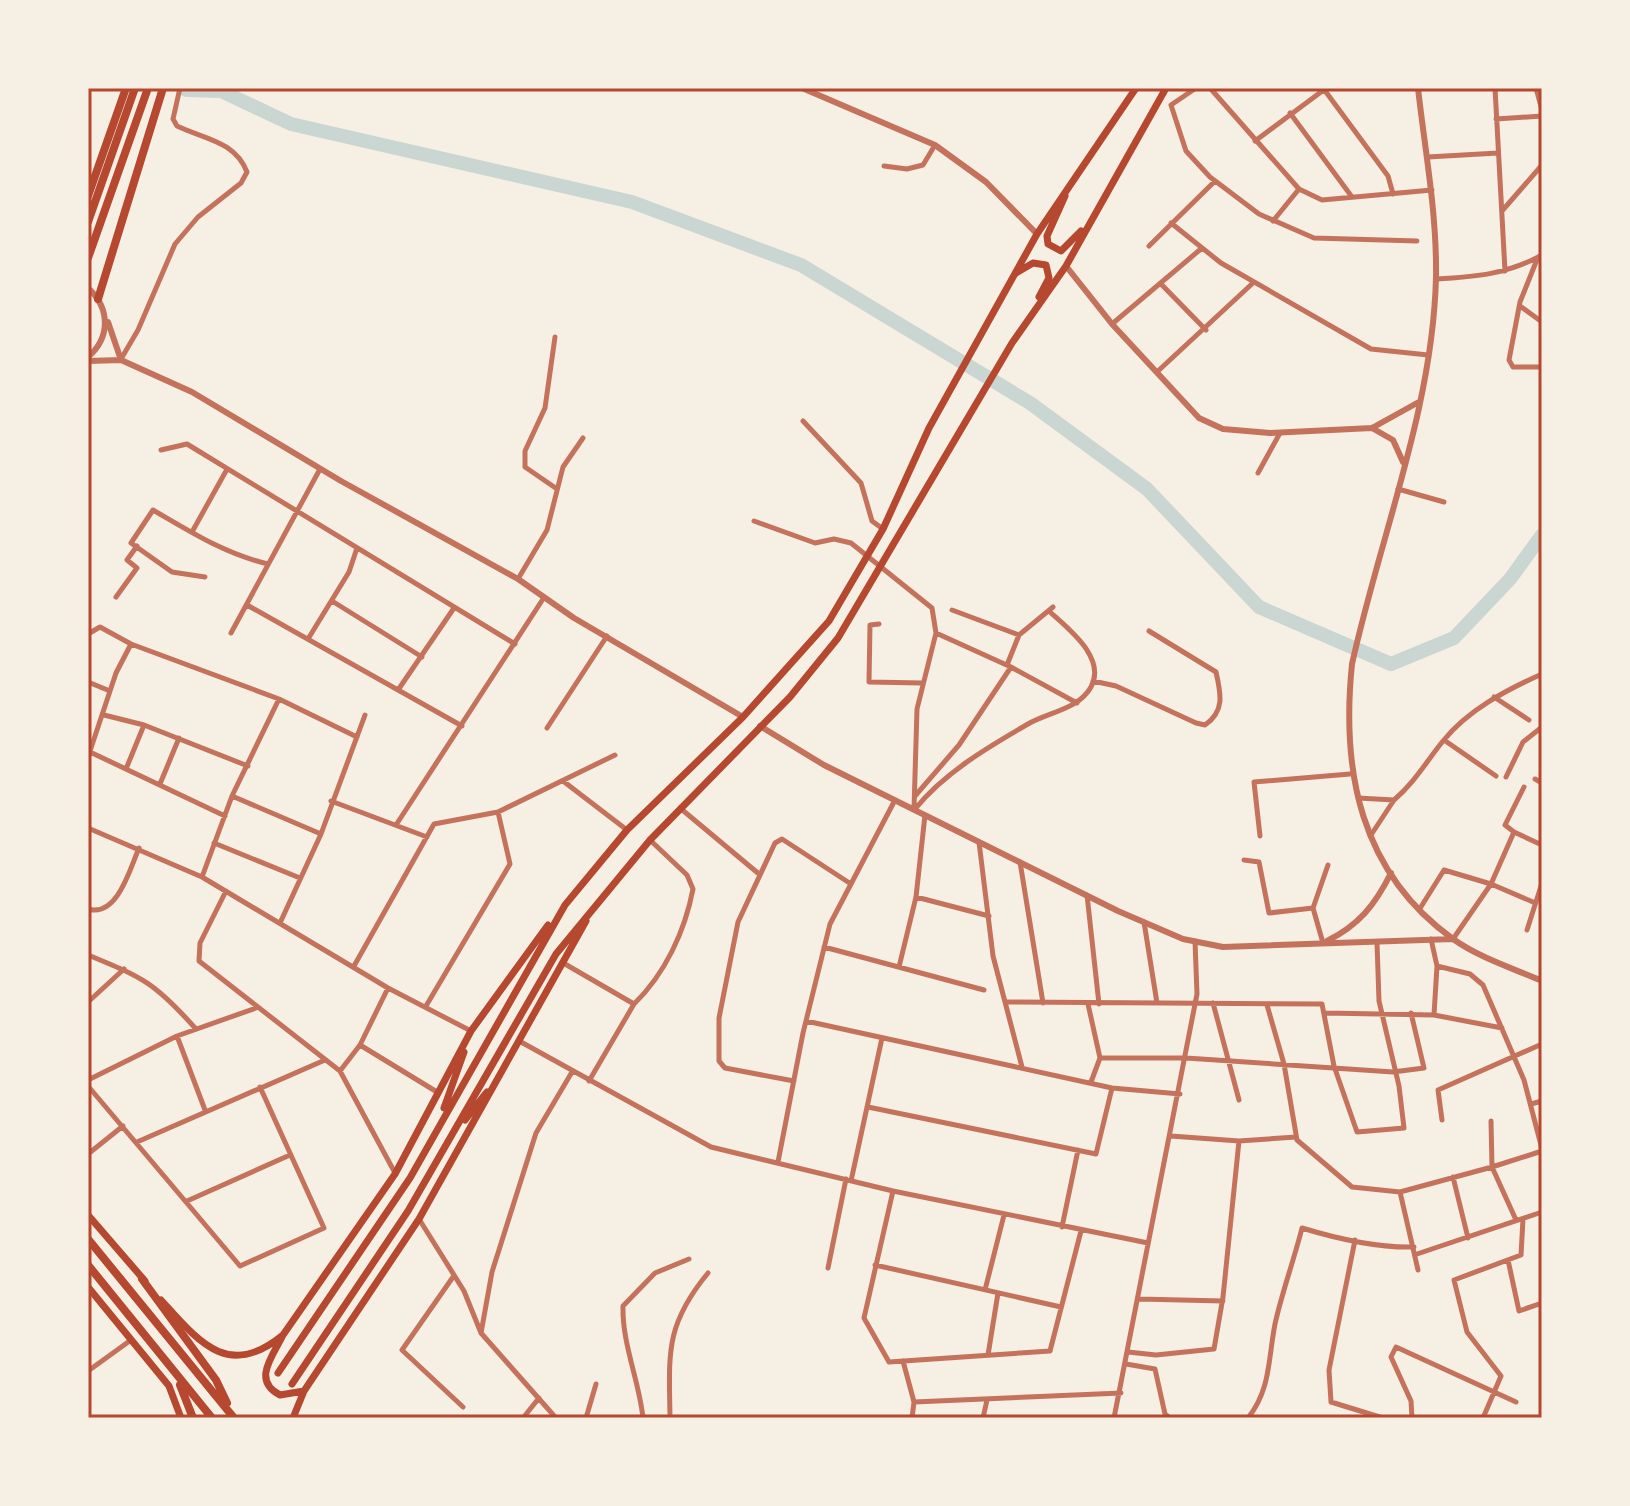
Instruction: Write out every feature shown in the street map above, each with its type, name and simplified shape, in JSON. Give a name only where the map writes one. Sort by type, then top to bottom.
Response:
[{"type":"highway","points":[[88,196],[126,88]]},
{"type":"highway","points":[[88,222],[135,88]]},
{"type":"highway","points":[[88,258],[148,88]]},
{"type":"highway","points":[[98,299],[141,150],[163,88]]},
{"type":"highway","points":[[88,1239],[234,1418]]},
{"type":"highway","points":[[88,1265],[212,1418]]},
{"type":"highway","points":[[142,1279],[216,1380],[234,1418]]},
{"type":"highway","points":[[154,1348],[183,1390],[193,1418]]},
{"type":"main road","points":[[304,1391],[280,1395],[265,1381],[264,1373],[283,1335],[395,1174],[471,1031],[565,905],[627,830],[743,717],[829,621],[883,529],[929,428],[1013,275],[1070,183],[1136,88]]},
{"type":"main road","points":[[292,1384],[408,1211],[556,954],[650,840],[790,697],[838,638],[1012,343],[1066,266],[1166,88]]},
{"type":"main road","points":[[1070,183],[1047,236],[1048,244],[1061,251],[1067,248],[1093,216]]},
{"type":"main road","points":[[1013,275],[1040,263],[1049,272],[1030,317]]},
{"type":"main road","points":[[278,1373],[410,1178],[565,905]]},
{"type":"main road","points":[[293,1418],[304,1391],[419,1219],[565,964],[592,908]]},
{"type":"main road","points":[[437,1128],[471,1031]]},
{"type":"main road","points":[[448,1140],[502,1073]]},
{"type":"main road","points":[[88,1215],[195,1338],[217,1352],[243,1357],[264,1350],[283,1335]]},
{"type":"main road","points":[[88,1287],[169,1386],[181,1418]]},
{"type":"street","points":[[121,360],[138,330],[175,244],[198,217],[231,193],[247,172],[242,160],[228,146],[177,126],[173,119],[180,88]]},
{"type":"street","points":[[802,88],[935,145],[986,182],[1037,234]]},
{"type":"street","points":[[1196,88],[1171,105],[1186,151],[1215,181],[1273,221],[1314,238],[1417,241]]},
{"type":"street","points":[[1210,88],[1299,189],[1322,200],[1432,190]]},
{"type":"street","points":[[1418,88],[1432,190],[1436,279],[1428,355],[1404,464],[1352,664],[1348,725],[1350,774],[1371,835],[1391,873],[1419,910],[1453,939],[1481,955],[1542,981]]},
{"type":"street","points":[[1495,88],[1505,271]]},
{"type":"street","points":[[1496,119],[1542,113],[1536,88]]},
{"type":"street","points":[[1255,141],[1324,89],[1388,176],[1393,194]]},
{"type":"street","points":[[1290,113],[1352,197]]},
{"type":"street","points":[[884,166],[907,169],[923,165],[935,145]]},
{"type":"street","points":[[1428,157],[1498,153]]},
{"type":"street","points":[[1502,212],[1542,165]]},
{"type":"street","points":[[1149,246],[1215,181]]},
{"type":"street","points":[[1273,221],[1299,189]]},
{"type":"street","points":[[1171,223],[1202,248],[1254,282],[1371,349],[1428,355]]},
{"type":"street","points":[[1112,324],[1202,248]]},
{"type":"street","points":[[1436,279],[1484,277],[1540,256]]},
{"type":"street","points":[[1540,256],[1520,306],[1509,360],[1513,367],[1542,367]]},
{"type":"street","points":[[1066,266],[1112,324],[1199,418],[1223,429],[1280,433],[1372,428],[1417,403]]},
{"type":"street","points":[[1158,371],[1206,330],[1254,282]]},
{"type":"street","points":[[1161,284],[1206,330]]},
{"type":"street","points":[[88,288],[104,311],[121,360]]},
{"type":"street","points":[[1520,306],[1542,322]]},
{"type":"street","points":[[88,359],[104,335],[104,311]]},
{"type":"street","points":[[555,337],[545,408],[525,451],[525,467],[557,489]]},
{"type":"street","points":[[88,359],[121,360],[192,392],[320,469],[518,579],[543,599],[743,717]]},
{"type":"street","points":[[803,421],[861,483],[872,521],[883,529]]},
{"type":"street","points":[[1372,428],[1393,440],[1404,464]]},
{"type":"street","points":[[1258,473],[1280,433]]},
{"type":"street","points":[[518,579],[534,557],[547,530],[563,467],[583,438]]},
{"type":"street","points":[[161,450],[187,444],[226,471],[515,644]]},
{"type":"street","points":[[231,633],[320,469]]},
{"type":"street","points":[[192,532],[226,471]]},
{"type":"street","points":[[1397,489],[1444,502]]},
{"type":"street","points":[[205,577],[172,572],[131,543],[153,510],[238,557],[268,564]]},
{"type":"street","points":[[754,521],[815,543],[834,539],[851,543],[932,608],[936,633],[922,683],[913,744],[914,809]]},
{"type":"street","points":[[116,597],[137,568],[127,560],[137,546]]},
{"type":"street","points":[[308,639],[332,601],[357,548]]},
{"type":"street","points":[[396,825],[543,599]]},
{"type":"street","points":[[332,601],[422,657]]},
{"type":"street","points":[[247,605],[462,726]]},
{"type":"street","points":[[398,690],[454,608]]},
{"type":"street","points":[[914,809],[933,786],[1016,731],[1077,703],[1093,681],[1093,668],[1085,646],[1051,609],[1019,635],[1009,666],[959,745],[915,797]]},
{"type":"street","points":[[952,610],[1019,635]]},
{"type":"street","points":[[879,624],[870,625],[869,682],[922,683]]},
{"type":"street","points":[[88,634],[100,627],[131,644],[279,699],[357,737]]},
{"type":"street","points":[[1093,681],[1116,686],[1196,723],[1205,725],[1215,718],[1221,706],[1216,672],[1149,631]]},
{"type":"street","points":[[936,633],[1009,666],[1077,703]]},
{"type":"street","points":[[547,728],[607,636]]},
{"type":"street","points":[[131,644],[110,691],[95,745],[89,754],[225,816]]},
{"type":"street","points":[[1371,835],[1394,800],[1415,782],[1444,740],[1494,697],[1542,674]]},
{"type":"street","points":[[88,682],[110,691]]},
{"type":"street","points":[[1494,697],[1529,720]]},
{"type":"street","points":[[202,877],[232,796],[279,699]]},
{"type":"street","points":[[104,715],[144,725],[248,766]]},
{"type":"street","points":[[280,923],[321,834],[365,715]]},
{"type":"street","points":[[126,769],[144,725]]},
{"type":"street","points":[[760,726],[979,842],[1144,922],[1195,941],[1223,947],[1453,939]]},
{"type":"street","points":[[1506,777],[1523,742],[1542,727]]},
{"type":"street","points":[[160,784],[179,738]]},
{"type":"street","points":[[1444,740],[1496,776]]},
{"type":"street","points":[[88,742],[95,745]]},
{"type":"street","points":[[354,966],[434,824],[498,812],[615,755]]},
{"type":"street","points":[[1260,836],[1254,782],[1350,774]]},
{"type":"street","points":[[1535,779],[1542,783]]},
{"type":"street","points":[[563,781],[627,830]]},
{"type":"street","points":[[1524,787],[1505,825],[1542,845]]},
{"type":"street","points":[[232,796],[321,834]]},
{"type":"street","points":[[1357,798],[1394,800]]},
{"type":"street","points":[[778,1162],[806,1021],[830,924],[895,800]]},
{"type":"street","points":[[331,801],[427,837]]},
{"type":"street","points":[[679,808],[759,874]]},
{"type":"street","points":[[426,1006],[510,864],[498,812]]},
{"type":"street","points":[[899,967],[916,897],[925,815]]},
{"type":"street","points":[[88,828],[202,877],[388,988],[471,1031]]},
{"type":"street","points":[[1453,939],[1491,884],[1514,832]]},
{"type":"street","points":[[794,1081],[725,1068],[716,1050],[725,975],[738,922],[775,843],[782,839],[851,884]]},
{"type":"street","points":[[589,1081],[634,1004],[649,990],[666,962],[682,929],[693,889],[687,875],[650,840]]},
{"type":"street","points":[[979,842],[993,956],[1022,1067]]},
{"type":"street","points":[[214,843],[300,878]]},
{"type":"street","points":[[88,909],[96,911],[106,908],[115,900],[139,848]]},
{"type":"street","points":[[1244,860],[1259,862],[1269,913],[1313,908]]},
{"type":"street","points":[[1020,862],[1043,1003]]},
{"type":"street","points":[[1323,943],[1313,908],[1328,865]]},
{"type":"street","points":[[1419,910],[1444,870],[1491,884],[1533,902]]},
{"type":"street","points":[[1323,943],[1349,931],[1364,917],[1391,873]]},
{"type":"street","points":[[1527,930],[1533,902],[1542,883]]},
{"type":"street","points":[[226,891],[200,943],[199,961],[340,1071],[395,1174]]},
{"type":"street","points":[[1087,895],[1099,1004]]},
{"type":"street","points":[[916,897],[989,916]]},
{"type":"street","points":[[1144,922],[1157,1003]]},
{"type":"street","points":[[1431,939],[1437,966],[1434,1015]]},
{"type":"street","points":[[1114,1418],[1196,1002],[1195,941]]},
{"type":"street","points":[[1005,1002],[1322,1004],[1334,1066],[1357,1132],[1367,1134],[1404,1128],[1382,1014],[1377,943]]},
{"type":"street","points":[[824,947],[984,990]]},
{"type":"street","points":[[88,955],[141,976],[167,996],[196,1029]]},
{"type":"street","points":[[565,964],[634,1004]]},
{"type":"street","points":[[1267,1005],[1284,1064],[1296,1137],[1352,1187],[1400,1192],[1542,1150],[1515,1058],[1478,979],[1437,966]]},
{"type":"street","points":[[88,1002],[124,969]]},
{"type":"street","points":[[340,1071],[360,1045],[388,988]]},
{"type":"street","points":[[1213,1003],[1239,1100]]},
{"type":"street","points":[[1088,1004],[1100,1058],[1091,1082]]},
{"type":"street","points":[[88,1080],[177,1036],[256,1007]]},
{"type":"street","points":[[1324,1013],[1411,1013],[1502,1028]]},
{"type":"street","points":[[1100,1058],[1228,1060],[1393,1072],[1424,1068],[1411,1013]]},
{"type":"street","points":[[806,1021],[1112,1088],[1180,1094]]},
{"type":"street","points":[[177,1036],[205,1110]]},
{"type":"street","points":[[828,1268],[882,1038]]},
{"type":"street","points":[[521,1042],[711,1147],[893,1191],[1148,1243]]},
{"type":"street","points":[[1442,1120],[1438,1090],[1542,1044]]},
{"type":"street","points":[[360,1045],[437,1092]]},
{"type":"street","points":[[137,1142],[325,1060]]},
{"type":"street","points":[[481,1333],[496,1257],[536,1133],[572,1072]]},
{"type":"street","points":[[88,1086],[240,1266],[324,1228],[260,1087]]},
{"type":"street","points":[[868,1107],[1096,1154],[1112,1088]]},
{"type":"street","points":[[1531,1104],[1542,1101]]},
{"type":"street","points":[[1483,1418],[1501,1376],[1467,1332],[1454,1280],[1521,1255],[1519,1220],[1492,1167],[1491,1121]]},
{"type":"street","points":[[88,1154],[123,1126]]},
{"type":"street","points":[[1171,1136],[1239,1141],[1296,1137]]},
{"type":"street","points":[[1128,1352],[1156,1355],[1214,1349],[1223,1301],[1239,1141]]},
{"type":"street","points":[[1062,1227],[1078,1150]]},
{"type":"street","points":[[187,1201],[290,1155]]},
{"type":"street","points":[[1453,1177],[1468,1238]]},
{"type":"street","points":[[893,1191],[864,1318],[889,1362],[1050,1351],[1081,1231]]},
{"type":"street","points":[[1400,1192],[1418,1270]]},
{"type":"street","points":[[1248,1418],[1258,1405],[1269,1379],[1275,1324],[1302,1228],[1340,1240],[1415,1250],[1468,1238],[1542,1212]]},
{"type":"street","points":[[985,1290],[1004,1215]]},
{"type":"street","points":[[419,1219],[464,1291],[481,1333],[556,1418]]},
{"type":"street","points":[[1355,1240],[1329,1370],[1331,1402],[1383,1418]]},
{"type":"street","points":[[643,1418],[640,1392],[622,1324],[623,1306],[655,1273],[689,1259]]},
{"type":"street","points":[[1508,1260],[1519,1311],[1542,1303]]},
{"type":"street","points":[[875,1265],[1061,1307]]},
{"type":"street","points":[[670,1418],[672,1334],[680,1310],[708,1273]]},
{"type":"street","points":[[453,1277],[402,1350],[463,1407]]},
{"type":"street","points":[[988,1355],[998,1293]]},
{"type":"street","points":[[1139,1299],[1223,1301]]},
{"type":"street","points":[[88,1371],[131,1340]]},
{"type":"street","points":[[1412,1418],[1411,1401],[1391,1357],[1396,1347],[1516,1402]]},
{"type":"street","points":[[903,1361],[914,1402],[912,1418]]},
{"type":"street","points":[[1126,1364],[1155,1369],[1165,1414],[1170,1418]]},
{"type":"street","points":[[586,1418],[596,1384]]},
{"type":"street","points":[[914,1402],[1121,1393]]},
{"type":"street","points":[[523,1418],[539,1398]]},
{"type":"street","points":[[983,1418],[987,1400]]},
{"type":"waterway","points":[[186,90],[221,91],[291,124],[632,202],[801,265],[1030,403],[1147,489],[1259,607],[1391,664],[1454,638],[1510,579],[1542,535]]}]
